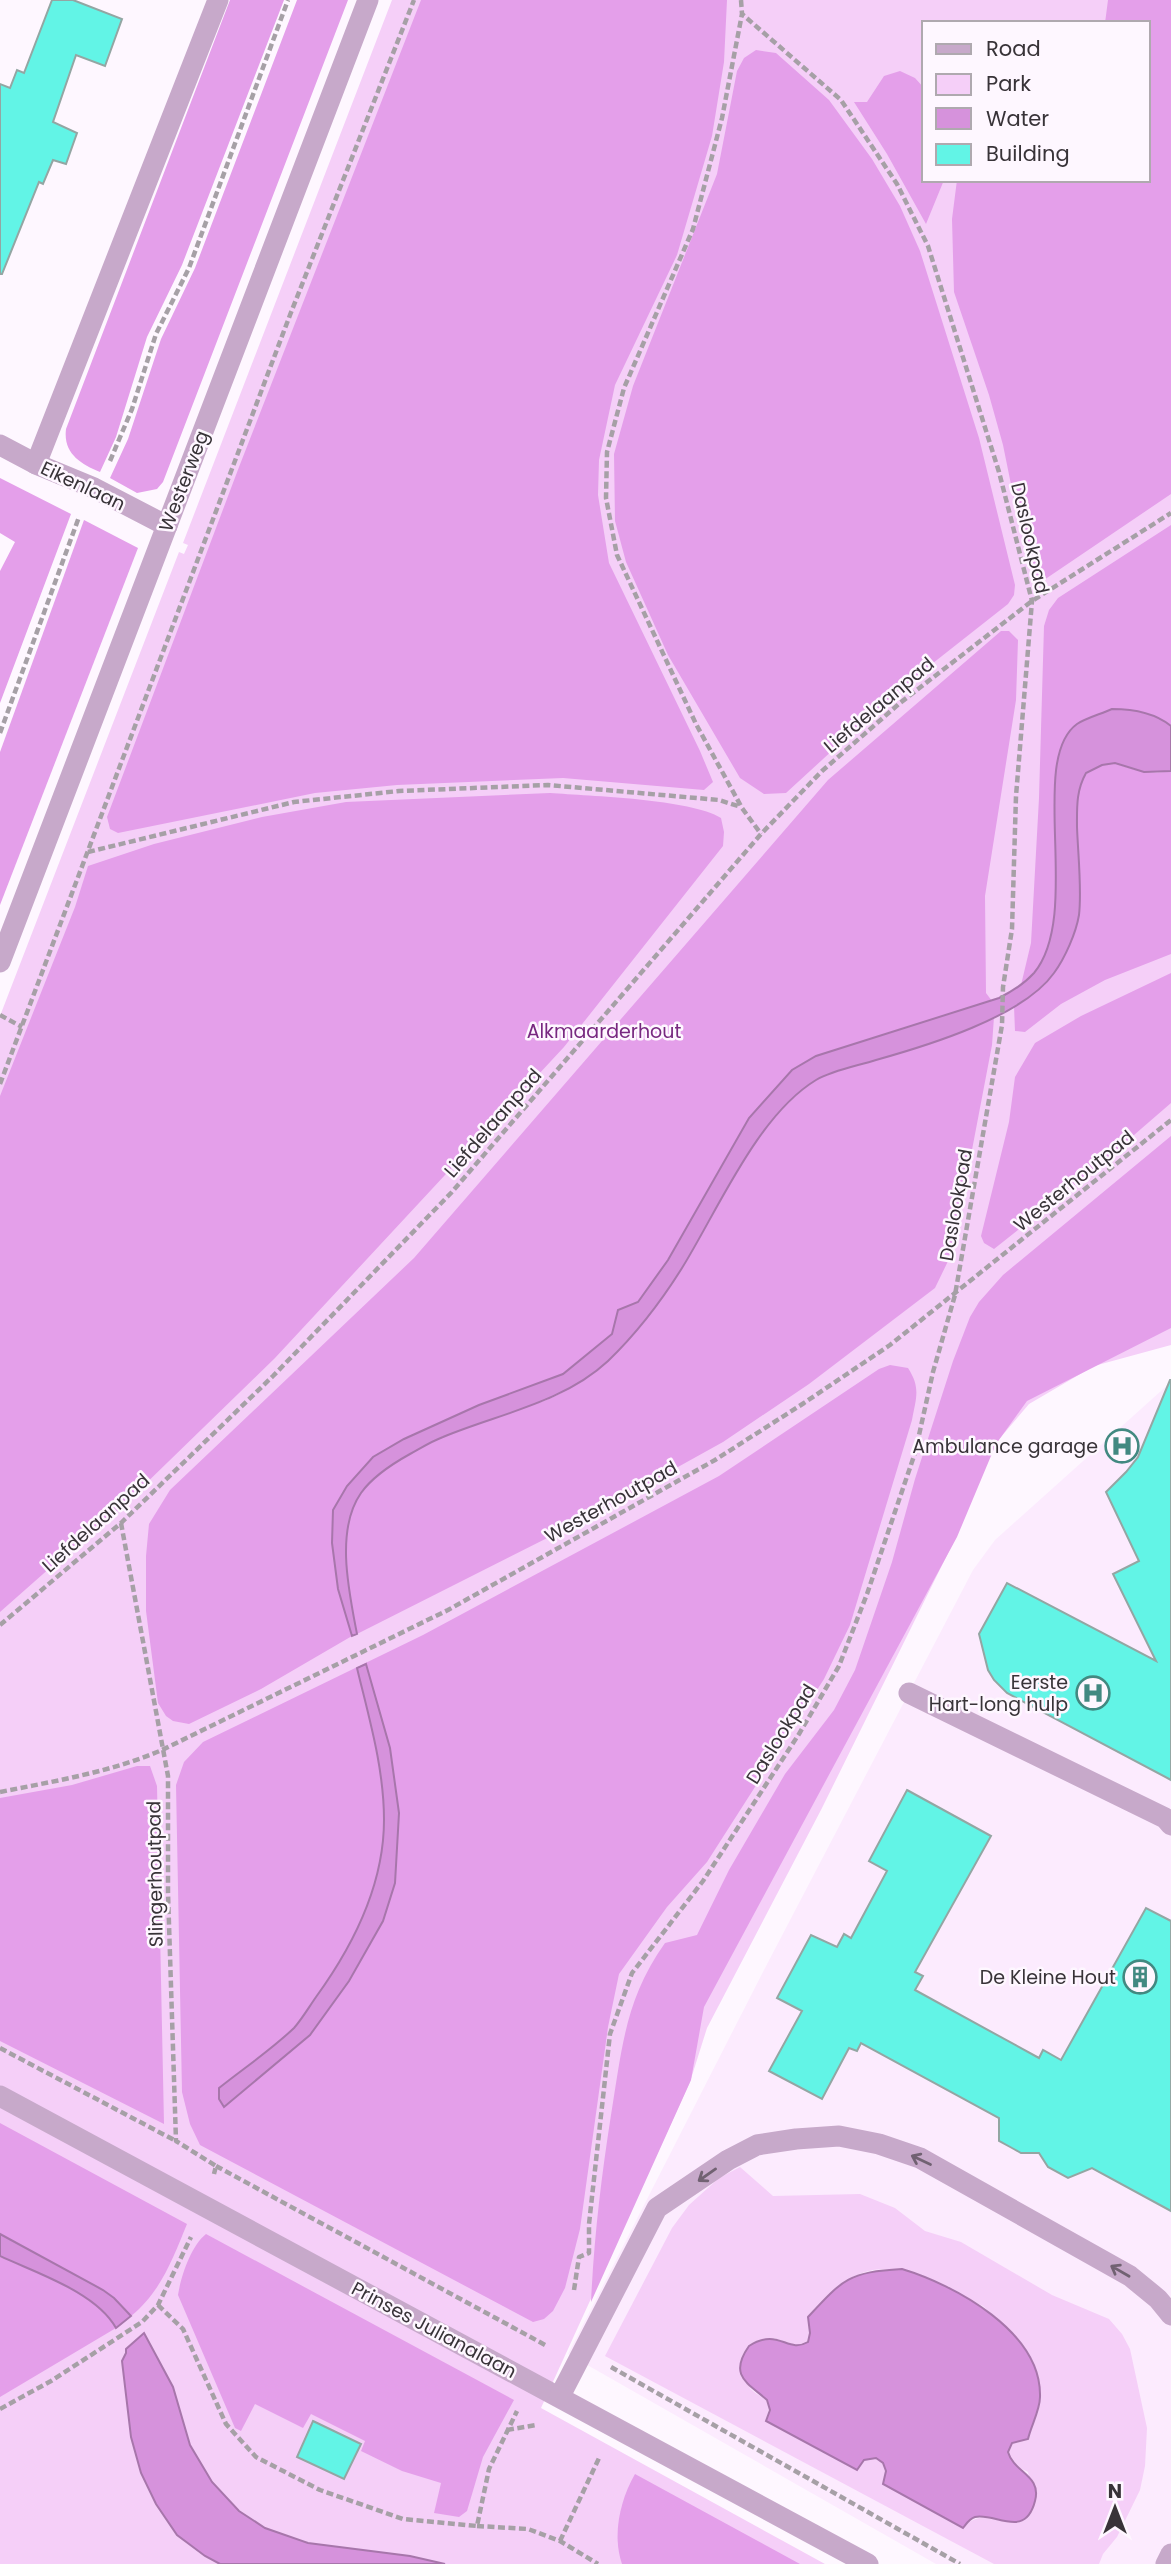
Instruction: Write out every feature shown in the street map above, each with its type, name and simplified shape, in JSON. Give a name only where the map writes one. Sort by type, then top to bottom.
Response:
[{"type":"street","points":[[36,464],[218,0]]},
{"type":"street","name":"Westerweg","points":[[0,962],[368,0]]},
{"type":"street","name":"Eikenlaan","points":[[0,445],[36,464],[94,488],[167,526]]},
{"type":"street","points":[[909,1693],[1165,1818],[1171,1825]]},
{"type":"street","name":"Prinses Julianalaan","points":[[0,2096],[868,2564]]},
{"type":"street","points":[[560,2396],[657,2208],[728,2160],[757,2145],[796,2139],[839,2136],[879,2144],[920,2158],[1130,2276],[1158,2299],[1171,2315]]},
{"type":"street","points":[[1166,2564],[1171,2554]]},
{"type":"path","points":[[0,733],[79,518],[107,469],[132,409],[156,334],[188,268],[288,0]]},
{"type":"path","points":[[0,1084],[290,315],[414,0]]},
{"type":"path","points":[[741,0],[742,14],[722,118],[693,229],[624,388],[607,452],[606,498],[617,555],[696,724],[742,808],[761,834]]},
{"type":"path","name":"Daslookpad","points":[[572,2302],[579,2257],[589,2253],[589,2224],[610,2034],[632,1973],[704,1881],[799,1734],[839,1666],[867,1594],[915,1453],[954,1295],[1002,1025],[1003,987],[1012,929],[1016,796],[1032,601],[999,472],[928,246],[897,184],[841,100],[742,14]]},
{"type":"path","name":"Liefdelaanpad","points":[[0,1625],[121,1523],[272,1376],[452,1193],[761,834],[822,771],[881,720],[1032,601],[1171,513]]},
{"type":"path","points":[[88,852],[294,803],[399,791],[548,785],[719,800],[742,808]]},
{"type":"path","points":[[0,1015],[22,1027]]},
{"type":"path","name":"Westerhoutpad","points":[[0,1792],[70,1779],[139,1760],[162,1750],[448,1611],[715,1460],[890,1345],[1171,1120]]},
{"type":"path","name":"Slingerhoutpad","points":[[121,1523],[169,1776],[168,1892],[176,2141]]},
{"type":"path","points":[[0,2048],[176,2141],[216,2166],[205,2207],[158,2305],[142,2322],[117,2340],[0,2409]]},
{"type":"path","points":[[158,2305],[183,2329],[226,2424],[256,2457],[320,2490],[403,2519],[528,2529],[560,2541],[598,2564]]},
{"type":"path","points":[[477,2526],[489,2469],[506,2430],[533,2383]]},
{"type":"path","points":[[560,2541],[615,2427]]},
{"type":"shaded area","points":[[230,0],[284,0],[182,265],[147,337],[116,437],[100,472],[74,457],[67,445],[66,429]]},
{"type":"shaded area","points":[[297,0],[348,0],[163,482],[157,489],[137,493],[110,478],[128,439],[161,339],[195,268]]},
{"type":"shaded area","points":[[421,0],[727,0],[724,62],[712,136],[677,255],[615,385],[599,460],[598,495],[609,563],[713,782],[704,790],[563,778],[397,785],[315,793],[118,833],[110,829],[107,817],[239,467]]},
{"type":"shaded area","points":[[1108,0],[1171,0],[1171,494],[1041,582],[1037,577],[1017,514],[1003,445],[989,395],[954,292],[952,219],[957,182],[1150,182],[1150,21],[1105,21]]},
{"type":"shaded area","points":[[756,50],[776,53],[829,100],[872,159],[900,206],[920,251],[979,438],[1015,585],[1014,595],[1008,604],[895,693],[786,793],[764,794],[740,778],[668,655],[626,562],[615,521],[614,454],[633,386],[717,174],[737,71],[744,58]]},
{"type":"shaded area","points":[[900,71],[915,78],[922,86],[922,182],[943,182],[926,224],[854,102],[867,102],[884,76]]},
{"type":"shaded area","points":[[0,478],[71,514],[0,703],[0,571],[15,542],[0,533]]},
{"type":"shaded area","points":[[84,520],[138,548],[0,905],[0,752]]},
{"type":"shaded area","points":[[1171,525],[1171,726],[1143,713],[1112,709],[1055,776],[1058,868],[1056,915],[1052,936],[1043,959],[1021,985],[1031,943],[1044,626],[1049,610],[1058,598]]},
{"type":"shaded area","points":[[1001,631],[1009,631],[1018,640],[1016,700],[985,896],[986,993],[992,1001],[816,1056],[792,1070],[749,1118],[668,1260],[638,1302],[618,1310],[612,1334],[563,1374],[479,1405],[404,1439],[373,1457],[333,1510],[332,1543],[338,1589],[352,1636],[261,1689],[189,1724],[173,1721],[166,1716],[158,1703],[146,1611],[146,1556],[149,1524],[170,1490],[414,1258],[828,780]]},
{"type":"shaded area","points":[[1115,763],[1143,771],[1171,771],[1171,954],[1105,980],[1061,1004],[1025,1032],[1015,1031],[1014,1006],[1054,974],[1079,917],[1079,788],[1085,776],[1094,768]]},
{"type":"shaded area","points":[[550,793],[664,803],[707,812],[721,818],[723,846],[564,1047],[275,1358],[98,1530],[77,1544],[0,1612],[0,1096],[75,907],[88,866],[154,844],[262,817],[346,802]]},
{"type":"shaded area","points":[[1171,973],[1171,1103],[1097,1167],[994,1249],[984,1243],[981,1236],[1009,1122],[1015,1077],[1035,1043],[1081,1016]]},
{"type":"shaded area","points":[[994,1017],[992,1045],[955,1239],[950,1257],[935,1288],[809,1384],[723,1442],[577,1523],[357,1634],[350,1599],[346,1540],[354,1505],[378,1474],[396,1461],[436,1440],[555,1396],[597,1363],[628,1334],[669,1286],[739,1168],[772,1120],[792,1099],[815,1081],[835,1072],[948,1036]]},
{"type":"shaded area","points":[[1171,1136],[1171,1328],[1027,1401],[996,1444],[957,1537],[704,2007],[691,2080],[591,2302],[607,2139],[622,2046],[641,1984],[665,1943],[697,1935],[729,1870],[785,1774],[834,1710],[855,1670],[892,1562],[953,1361],[970,1317],[979,1302],[1003,1275]]},
{"type":"shaded area","points":[[890,1365],[908,1368],[915,1381],[916,1399],[850,1625],[824,1679],[707,1862],[667,1907],[619,1974],[608,2027],[580,2229],[565,2288],[553,2311],[544,2319],[533,2322],[200,2145],[190,2124],[182,2092],[176,1785],[184,1762],[203,1742],[423,1635],[719,1476],[879,1369]]},
{"type":"shaded area","points":[[1171,1382],[1171,2564],[936,2564],[568,2354],[764,1970],[973,1570],[995,1540]]},
{"type":"shaded area","points":[[137,1766],[150,1766],[157,1786],[164,2124],[0,2041],[0,1798],[72,1785]]},
{"type":"shaded area","points":[[0,2123],[187,2224],[158,2285],[131,2316],[103,2290],[0,2234]]},
{"type":"shaded area","points":[[206,2234],[514,2400],[483,2457],[467,2511],[459,2517],[434,2513],[441,2483],[402,2471],[361,2451],[365,2441],[311,2414],[303,2428],[255,2404],[241,2431],[235,2428],[178,2295],[188,2262]]},
{"type":"shaded area","points":[[0,2256],[80,2294],[107,2315],[116,2328],[0,2397]]},
{"type":"shaded area","points":[[635,2474],[800,2564],[622,2564],[618,2541],[619,2518],[625,2495]]},
{"type":"green space","name":"Alkmaarderhout","points":[[392,0],[1171,0],[1171,1345],[1094,1366],[1029,1404],[995,1444],[956,1537],[822,1808],[707,2028],[690,2082],[541,2408],[825,2564],[0,2564],[0,1016],[179,552],[184,554],[188,545],[183,543]]},
{"type":"green space","points":[[740,2167],[773,2196],[860,2194],[895,2208],[925,2231],[961,2242],[1052,2295],[1109,2319],[1130,2349],[1147,2428],[1145,2466],[1140,2490],[1117,2537],[1103,2554],[1099,2564],[994,2564],[605,2356],[672,2228],[689,2205],[719,2178]],"holes":[[[902,2269],[983,2306],[1032,2359],[1040,2398],[1020,2439],[1012,2443],[1008,2452],[1014,2465],[1028,2472],[1034,2504],[1026,2516],[1017,2521],[982,2518],[972,2520],[963,2528],[883,2483],[887,2471],[877,2459],[861,2463],[766,2421],[770,2406],[755,2393],[745,2378],[742,2367],[744,2352],[775,2338],[795,2345],[808,2342],[823,2308],[837,2289],[846,2281],[869,2271]]]},
{"type":"water","points":[[1112,709],[1143,713],[1171,726],[1171,771],[1144,772],[1115,763],[1102,765],[1086,773],[1080,786],[1077,806],[1079,915],[1070,945],[1054,973],[1040,989],[1020,1003],[972,1028],[816,1080],[775,1116],[757,1140],[674,1280],[638,1328],[608,1361],[571,1387],[551,1397],[431,1443],[390,1466],[371,1481],[353,1508],[348,1525],[346,1562],[357,1634],[352,1636],[338,1589],[332,1543],[333,1510],[347,1486],[373,1457],[404,1439],[479,1405],[563,1374],[612,1334],[618,1310],[638,1302],[668,1260],[749,1118],[792,1070],[816,1056],[999,998],[1034,973],[1048,947],[1054,914],[1054,803],[1056,770],[1063,743],[1077,724]]},
{"type":"water","points":[[366,1664],[390,1748],[399,1813],[395,1883],[383,1921],[349,1981],[310,2035],[224,2107],[219,2099],[219,2088],[294,2028],[342,1957],[372,1892],[383,1844],[384,1820],[379,1762],[357,1668]]},
{"type":"water","points":[[0,2234],[103,2290],[131,2316],[116,2328],[107,2315],[80,2294],[0,2256]]},
{"type":"water","points":[[902,2269],[923,2276],[969,2299],[1011,2332],[1027,2352],[1037,2373],[1040,2402],[1028,2439],[1012,2443],[1008,2452],[1011,2459],[1035,2485],[1035,2501],[1024,2519],[1009,2522],[983,2516],[975,2517],[963,2528],[883,2484],[886,2471],[883,2463],[876,2458],[864,2460],[857,2470],[766,2421],[770,2410],[767,2400],[747,2383],[740,2372],[743,2356],[749,2346],[759,2341],[768,2339],[794,2345],[808,2342],[808,2317],[848,2280],[870,2272]]},
{"type":"water","points":[[144,2333],[173,2387],[190,2445],[212,2482],[239,2511],[265,2528],[308,2543],[410,2556],[445,2564],[220,2564],[177,2535],[156,2504],[141,2473],[131,2437],[122,2361],[126,2349]]},
{"type":"building","points":[[52,0],[73,0],[122,19],[105,66],[76,55],[53,122],[77,133],[66,164],[53,160],[43,184],[39,182],[0,274],[0,84],[10,88],[17,70],[24,73]]},
{"type":"building","points":[[1170,1380],[1171,1780],[1007,1693],[988,1670],[979,1634],[1007,1583],[1156,1661],[1113,1574],[1139,1561],[1106,1492],[1138,1457]]},
{"type":"building","points":[[907,1790],[991,1836],[915,1972],[923,1976],[915,1990],[1039,2058],[1043,2050],[1061,2060],[1146,1908],[1171,1921],[1171,2211],[1092,2168],[1068,2178],[1048,2167],[1039,2153],[1021,2153],[999,2141],[999,2118],[861,2043],[857,2051],[849,2048],[822,2099],[769,2071],[802,2011],[777,1998],[811,1935],[837,1947],[844,1934],[851,1938],[887,1871],[869,1861]]},
{"type":"building","points":[[313,2421],[361,2444],[344,2479],[297,2457]]},
{"type":"place","name":"Ambulance garage","points":[[1122,1446]]},
{"type":"place","name":"Eerste Hart-long hulp","points":[[1093,1693]]},
{"type":"place","name":"De Kleine Hout","points":[[1140,1977]]}]
